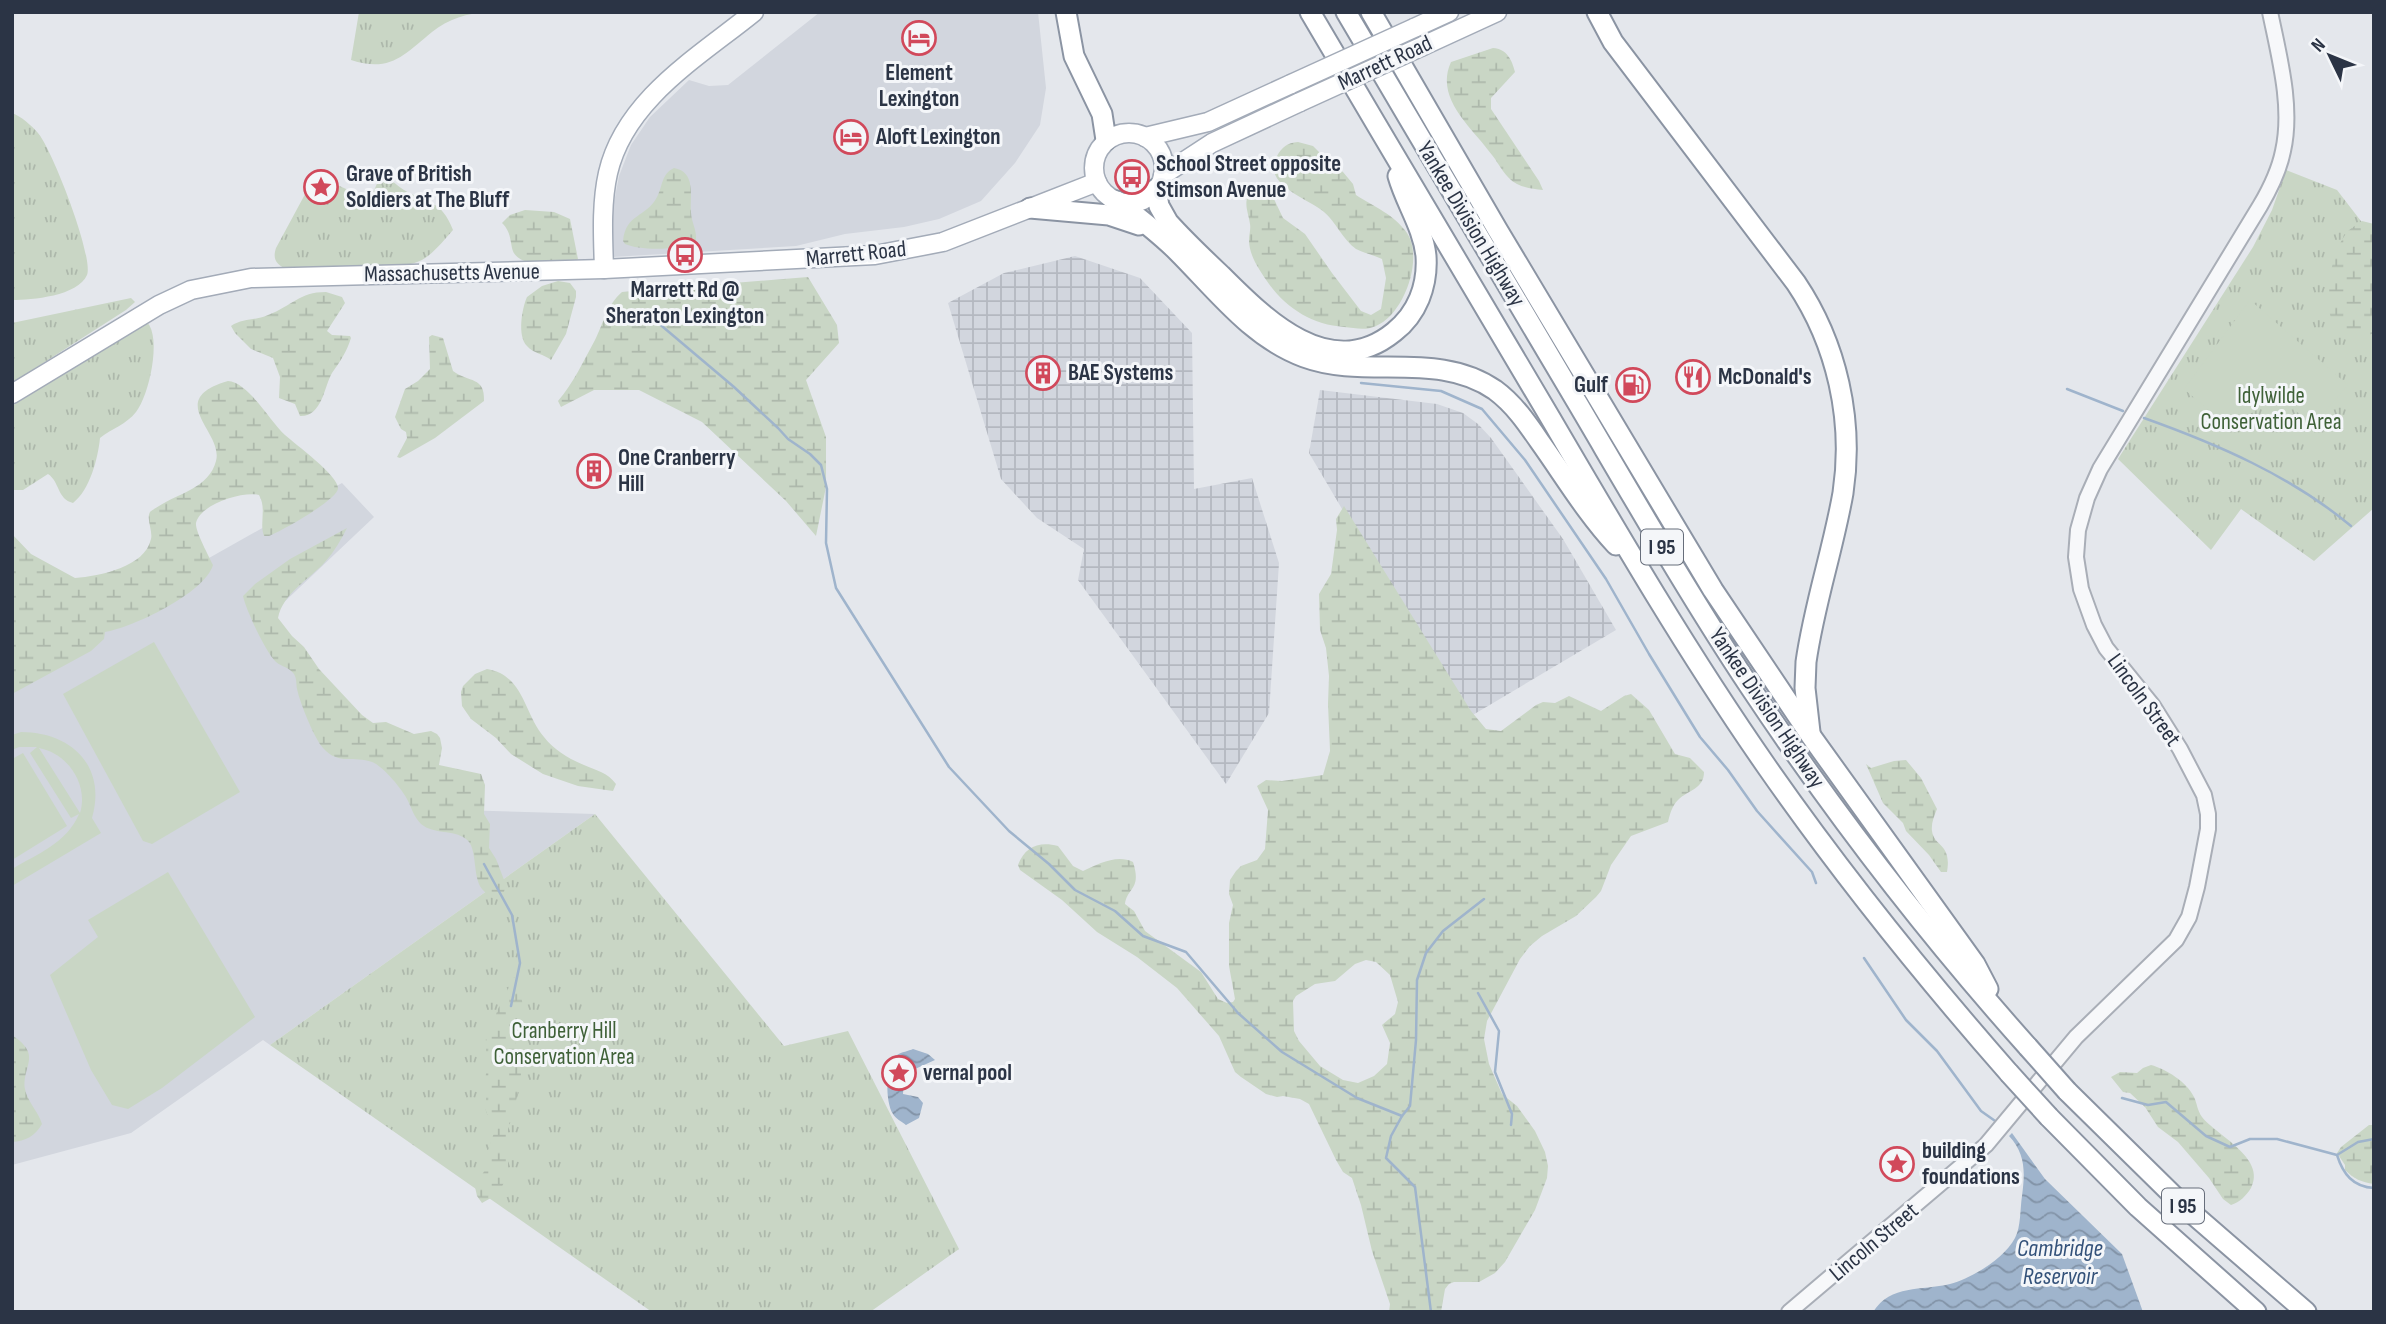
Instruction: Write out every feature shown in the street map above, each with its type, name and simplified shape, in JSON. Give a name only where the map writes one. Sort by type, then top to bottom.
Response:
[{"type":"highway","points":[[1066,12],[1074,56],[1102,114],[1107,141]]},
{"type":"highway","name":"Yankee Division Highway","points":[[1310,12],[1639,567],[1721,699],[1801,814],[1892,934],[2049,1117],[2138,1207],[2256,1312]]},
{"type":"highway","name":"Yankee Division Highway","points":[[1346,12],[1677,571],[1745,679],[1873,859],[1938,941],[2067,1091],[2186,1209],[2306,1312]]},
{"type":"highway","points":[[1371,12],[1695,561],[1811,736],[1975,964],[2005,1021]]},
{"type":"highway","points":[[1597,12],[1613,42],[1796,283],[1814,312],[1833,360],[1845,420],[1846,465],[1842,499],[1806,662],[1805,688],[1811,736]]},
{"type":"highway","points":[[1160,182],[1160,209],[1168,222],[1266,319],[1286,333],[1311,345],[1331,349],[1357,349],[1380,342],[1402,325],[1418,302],[1424,284],[1426,267],[1423,239],[1405,199],[1390,148]]},
{"type":"highway","points":[[1117,201],[1163,238],[1252,326],[1274,343],[1295,354],[1333,365],[1450,370],[1474,378],[1492,388],[1523,418],[1598,526],[1639,567]]},
{"type":"highway","points":[[1030,208],[1117,217],[1138,224],[1163,238]]},
{"type":"main road","points":[[604,269],[603,207],[608,173],[628,128],[663,87],[754,12]]},
{"type":"main road","name":"Marrett Road","points":[[1145,136],[1208,122],[1449,12]]},
{"type":"main road","name":"Marrett Road","points":[[1160,182],[1212,143],[1497,12]]},
{"type":"main road","points":[[1124,133],[1145,136],[1161,152],[1164,166],[1160,182],[1149,196],[1137,202],[1117,201],[1105,194],[1097,182],[1094,170],[1096,157],[1107,141],[1124,133]]},
{"type":"main road","name":"Marrett Road","points":[[604,269],[875,255],[943,242],[1097,182]]},
{"type":"main road","name":"Massachusetts Avenue","points":[[12,394],[159,305],[191,290],[231,281],[251,278],[604,269]]},
{"type":"street","name":"Lincoln Street","points":[[1789,1312],[1986,1145],[2076,1037],[2176,940],[2189,917],[2208,829],[2204,795],[2166,726],[2106,648],[2094,625],[2081,589],[2078,530],[2087,498],[2100,469],[2260,206],[2280,165],[2286,136],[2286,107],[2270,12]]},
{"type":"shaded area","points":[[820,12],[1038,12],[1046,88],[1040,125],[1015,163],[981,201],[939,219],[904,227],[845,234],[796,246],[612,257],[612,213],[619,176],[631,145],[650,117],[689,80],[709,86],[728,85]]},
{"type":"shaded area","points":[[1075,256],[1140,278],[1192,333],[1194,489],[1252,478],[1279,563],[1269,713],[1226,784],[1078,580],[1084,549],[1037,518],[1001,479],[948,303],[1004,273]]},
{"type":"shaded area","points":[[1320,390],[1437,404],[1463,413],[1478,424],[1491,438],[1563,539],[1616,630],[1466,719],[1309,453]]},
{"type":"shaded area","points":[[342,483],[374,517],[261,624],[425,809],[595,814],[270,1045],[263,1040],[131,1133],[12,1165],[12,673],[37,655]]},
{"type":"green space","points":[[359,12],[488,12],[451,20],[396,60],[376,64],[351,60]]},
{"type":"green space","points":[[1493,48],[1502,50],[1508,56],[1515,72],[1491,98],[1491,109],[1543,190],[1517,184],[1509,178],[1451,101],[1447,76],[1451,62]]},
{"type":"green space","points":[[12,113],[30,124],[53,159],[78,226],[87,264],[87,275],[82,282],[65,292],[42,298],[12,300]]},
{"type":"green space","points":[[1298,142],[1313,146],[1343,172],[1353,184],[1356,195],[1396,221],[1407,233],[1412,244],[1412,271],[1403,298],[1386,320],[1376,326],[1360,329],[1333,326],[1311,319],[1292,308],[1276,293],[1253,258],[1249,246],[1250,226],[1246,202],[1252,189],[1260,188],[1273,197],[1283,218],[1305,234],[1361,311],[1371,315],[1381,309],[1386,278],[1382,259],[1356,249],[1324,212],[1288,190],[1275,175],[1274,166],[1279,153],[1288,144]]},
{"type":"green space","points":[[674,168],[681,170],[689,179],[691,216],[696,240],[690,244],[661,249],[625,244],[623,241],[628,225],[653,204],[664,177]]},
{"type":"green space","name":"Idylwilde Conservation Area","points":[[2286,170],[2337,190],[2374,238],[2374,508],[2314,561],[2241,509],[2211,550],[2118,459],[2253,247],[2272,210]]},
{"type":"green space","points":[[317,172],[335,178],[333,183],[370,200],[381,174],[404,190],[439,207],[453,230],[426,257],[409,264],[376,269],[288,270],[276,262],[276,248]]},
{"type":"green space","points":[[525,210],[554,212],[570,219],[578,259],[573,264],[538,264],[515,255],[508,232],[502,223],[510,215]]},
{"type":"green space","points":[[2362,221],[2374,224],[2374,333],[2354,338],[2340,332],[2332,320],[2328,303],[2329,283],[2340,245],[2348,231]]},
{"type":"green space","points":[[808,277],[837,325],[839,343],[806,380],[826,437],[826,487],[816,536],[786,501],[702,422],[639,390],[594,390],[561,407],[558,401],[578,372],[609,308],[622,292]]},
{"type":"green space","points":[[558,281],[570,283],[576,291],[576,297],[566,334],[551,360],[527,346],[522,336],[521,322],[527,297],[542,286]]},
{"type":"green space","points":[[326,292],[342,297],[345,303],[327,331],[332,335],[351,338],[318,407],[307,415],[300,416],[295,404],[279,398],[280,377],[273,358],[251,349],[231,326],[268,315],[309,294]]},
{"type":"green space","points":[[131,298],[135,302],[126,310],[12,383],[12,323]]},
{"type":"green space","points":[[2250,300],[2348,385],[2313,425],[2280,398],[2227,426],[2184,389]]},
{"type":"green space","points":[[147,322],[151,330],[154,353],[141,404],[124,423],[100,438],[92,473],[79,497],[73,503],[68,501],[48,474],[23,490],[12,490],[12,406]]},
{"type":"green space","points":[[432,335],[443,338],[453,371],[482,387],[484,401],[435,438],[400,458],[397,457],[407,438],[406,432],[401,429],[395,417],[405,389],[430,369],[429,337]]},
{"type":"green space","points":[[228,381],[243,388],[285,435],[324,468],[336,482],[336,493],[308,515],[269,536],[264,536],[259,495],[233,497],[213,505],[199,516],[196,523],[213,565],[197,587],[166,608],[132,624],[105,632],[104,639],[91,651],[12,694],[12,534],[31,554],[75,578],[108,572],[140,557],[151,539],[150,512],[200,484],[212,470],[216,461],[216,450],[198,407],[200,397],[209,389]]},
{"type":"green space","points":[[1344,506],[1471,711],[1486,729],[1501,731],[1543,702],[1555,703],[1569,696],[1601,711],[1631,694],[1649,710],[1675,754],[1690,758],[1704,772],[1698,786],[1676,802],[1668,822],[1631,836],[1611,865],[1596,897],[1576,916],[1530,946],[1520,959],[1487,1021],[1484,1039],[1489,1064],[1502,1094],[1517,1106],[1535,1131],[1545,1152],[1547,1178],[1535,1210],[1505,1262],[1495,1273],[1479,1282],[1449,1284],[1445,1289],[1441,1312],[1389,1312],[1390,1304],[1352,1178],[1343,1172],[1336,1160],[1309,1104],[1300,1099],[1266,1094],[1241,1077],[1235,1072],[1219,1036],[1177,988],[1137,957],[1097,932],[1062,900],[1020,870],[1018,865],[1029,849],[1045,844],[1058,846],[1073,866],[1083,871],[1114,859],[1133,862],[1136,878],[1125,904],[1134,911],[1145,931],[1201,972],[1218,999],[1227,1003],[1233,1002],[1235,999],[1229,966],[1229,923],[1233,905],[1229,894],[1230,880],[1241,866],[1257,860],[1265,849],[1268,810],[1257,786],[1266,780],[1282,781],[1323,775],[1330,751],[1329,676],[1326,648],[1320,630],[1319,594],[1331,574],[1336,519]],"holes":[[[1366,960],[1376,962],[1390,975],[1398,1002],[1395,1014],[1382,1025],[1390,1043],[1387,1064],[1374,1076],[1358,1083],[1343,1080],[1320,1066],[1299,1041],[1294,1031],[1293,1001],[1296,996],[1315,984],[1335,981],[1355,964]]]},
{"type":"green space","points":[[347,528],[328,558],[285,601],[278,618],[319,669],[362,715],[373,723],[386,722],[414,734],[431,731],[440,738],[442,748],[439,765],[481,774],[485,785],[484,814],[490,824],[489,848],[506,885],[502,898],[494,899],[479,884],[470,843],[461,836],[432,830],[421,824],[402,791],[382,768],[365,760],[335,757],[323,748],[304,711],[294,674],[272,657],[248,611],[243,596],[255,584],[290,559]]},
{"type":"green space","points":[[154,642],[240,792],[152,844],[143,841],[63,694]]},
{"type":"green space","points":[[487,669],[509,679],[516,687],[537,728],[552,746],[573,760],[609,777],[616,784],[613,791],[578,786],[543,774],[511,754],[496,738],[471,719],[462,706],[461,692],[463,686],[475,674]]},
{"type":"green space","points":[[21,732],[55,738],[81,756],[94,783],[92,818],[101,833],[12,886],[12,869],[59,840],[74,824],[79,814],[71,818],[30,753],[37,747],[19,747],[12,750],[12,735]],"holes":[[[39,748],[67,763],[78,781],[82,802],[80,813]]]},
{"type":"green space","points":[[23,753],[67,826],[12,860],[12,759]]},
{"type":"green space","points":[[1906,760],[1921,778],[1937,809],[1932,831],[1947,856],[1947,872],[1941,872],[1906,831],[1903,823],[1883,803],[1866,764],[1871,768]]},
{"type":"green space","name":"Cranberry Hill Conservation Area","points":[[595,814],[784,1046],[848,1031],[959,1249],[870,1312],[652,1312],[270,1045]]},
{"type":"green space","points":[[168,872],[255,1017],[162,1088],[128,1109],[112,1105],[91,1070],[50,975],[98,937],[88,920]]},
{"type":"green space","points":[[514,977],[518,981],[524,1011],[514,1047],[521,1074],[508,1129],[508,1175],[498,1194],[482,1203],[475,1187],[486,1168],[486,1156],[494,1133],[486,1111],[486,1041]]},
{"type":"green space","points":[[12,1035],[27,1049],[29,1061],[25,1089],[42,1124],[30,1137],[12,1142]]},
{"type":"green space","points":[[2151,1065],[2181,1081],[2194,1097],[2202,1117],[2246,1157],[2254,1177],[2249,1191],[2237,1202],[2231,1205],[2223,1199],[2178,1142],[2158,1127],[2145,1107],[2130,1093],[2123,1092],[2111,1077],[2120,1072],[2137,1073]]},
{"type":"green space","points":[[2369,1125],[2374,1125],[2374,1184],[2358,1180],[2348,1173],[2337,1153]]},
{"type":"water","points":[[913,1049],[928,1054],[935,1060],[915,1069],[904,1078],[903,1094],[918,1097],[923,1103],[919,1118],[906,1125],[895,1117],[890,1108],[888,1074],[893,1060],[899,1054]]},
{"type":"water","name":"Cambridge Reservoir","points":[[2012,1133],[2045,1179],[2122,1254],[2143,1312],[1873,1312],[1880,1303],[1898,1293],[1950,1284],[1968,1277],[1987,1267],[2010,1246],[2018,1229],[2024,1179],[2019,1150],[2009,1136]]},
{"type":"waterway","points":[[650,316],[821,465],[827,489],[826,543],[836,588],[949,767],[1009,831],[1075,890],[1115,911],[1143,936],[1186,952],[1238,1013],[1282,1052],[1357,1098],[1402,1116],[1391,1136],[1386,1158],[1415,1187],[1431,1312]]},
{"type":"waterway","points":[[1361,383],[1441,391],[1482,409],[1525,460],[1606,579],[1700,737],[1757,811],[1812,872],[1816,883]]},
{"type":"waterway","points":[[2067,389],[2123,411]]},
{"type":"waterway","points":[[2144,418],[2252,463],[2304,492],[2351,526]]},
{"type":"waterway","points":[[484,864],[512,915],[520,963],[511,1006]]},
{"type":"waterway","points":[[1402,1116],[1410,1106],[1416,1040],[1417,980],[1426,953],[1443,931],[1484,899]]},
{"type":"waterway","points":[[1864,958],[1906,1020],[1937,1051],[1981,1111],[1998,1123]]},
{"type":"waterway","points":[[1478,993],[1499,1031],[1495,1072],[1512,1114],[1511,1125]]},
{"type":"waterway","points":[[2122,1098],[2148,1105],[2166,1102],[2206,1136],[2230,1147],[2250,1139],[2277,1139],[2337,1155],[2350,1178],[2360,1185],[2374,1188]]},
{"type":"waterway","points":[[2337,1155],[2358,1142],[2374,1139]]},
{"type":"place","name":"Element Lexington","points":[[919,38]]},
{"type":"place","name":"Aloft Lexington","points":[[851,137]]},
{"type":"place","name":"School Street opposite Stimson Avenue","points":[[1132,177]]},
{"type":"place","name":"Grave of British Soldiers at The Bluff","points":[[321,187]]},
{"type":"place","name":"Marrett Rd @ Sheraton Lexington","points":[[685,255]]},
{"type":"place","name":"BAE Systems","points":[[1043,373]]},
{"type":"place","name":"McDonald's","points":[[1693,377]]},
{"type":"place","name":"Gulf","points":[[1633,385]]},
{"type":"place","name":"One Cranberry Hill","points":[[594,471]]},
{"type":"place","name":"vernal pool","points":[[899,1073]]},
{"type":"place","name":"building foundations","points":[[1897,1164]]}]
